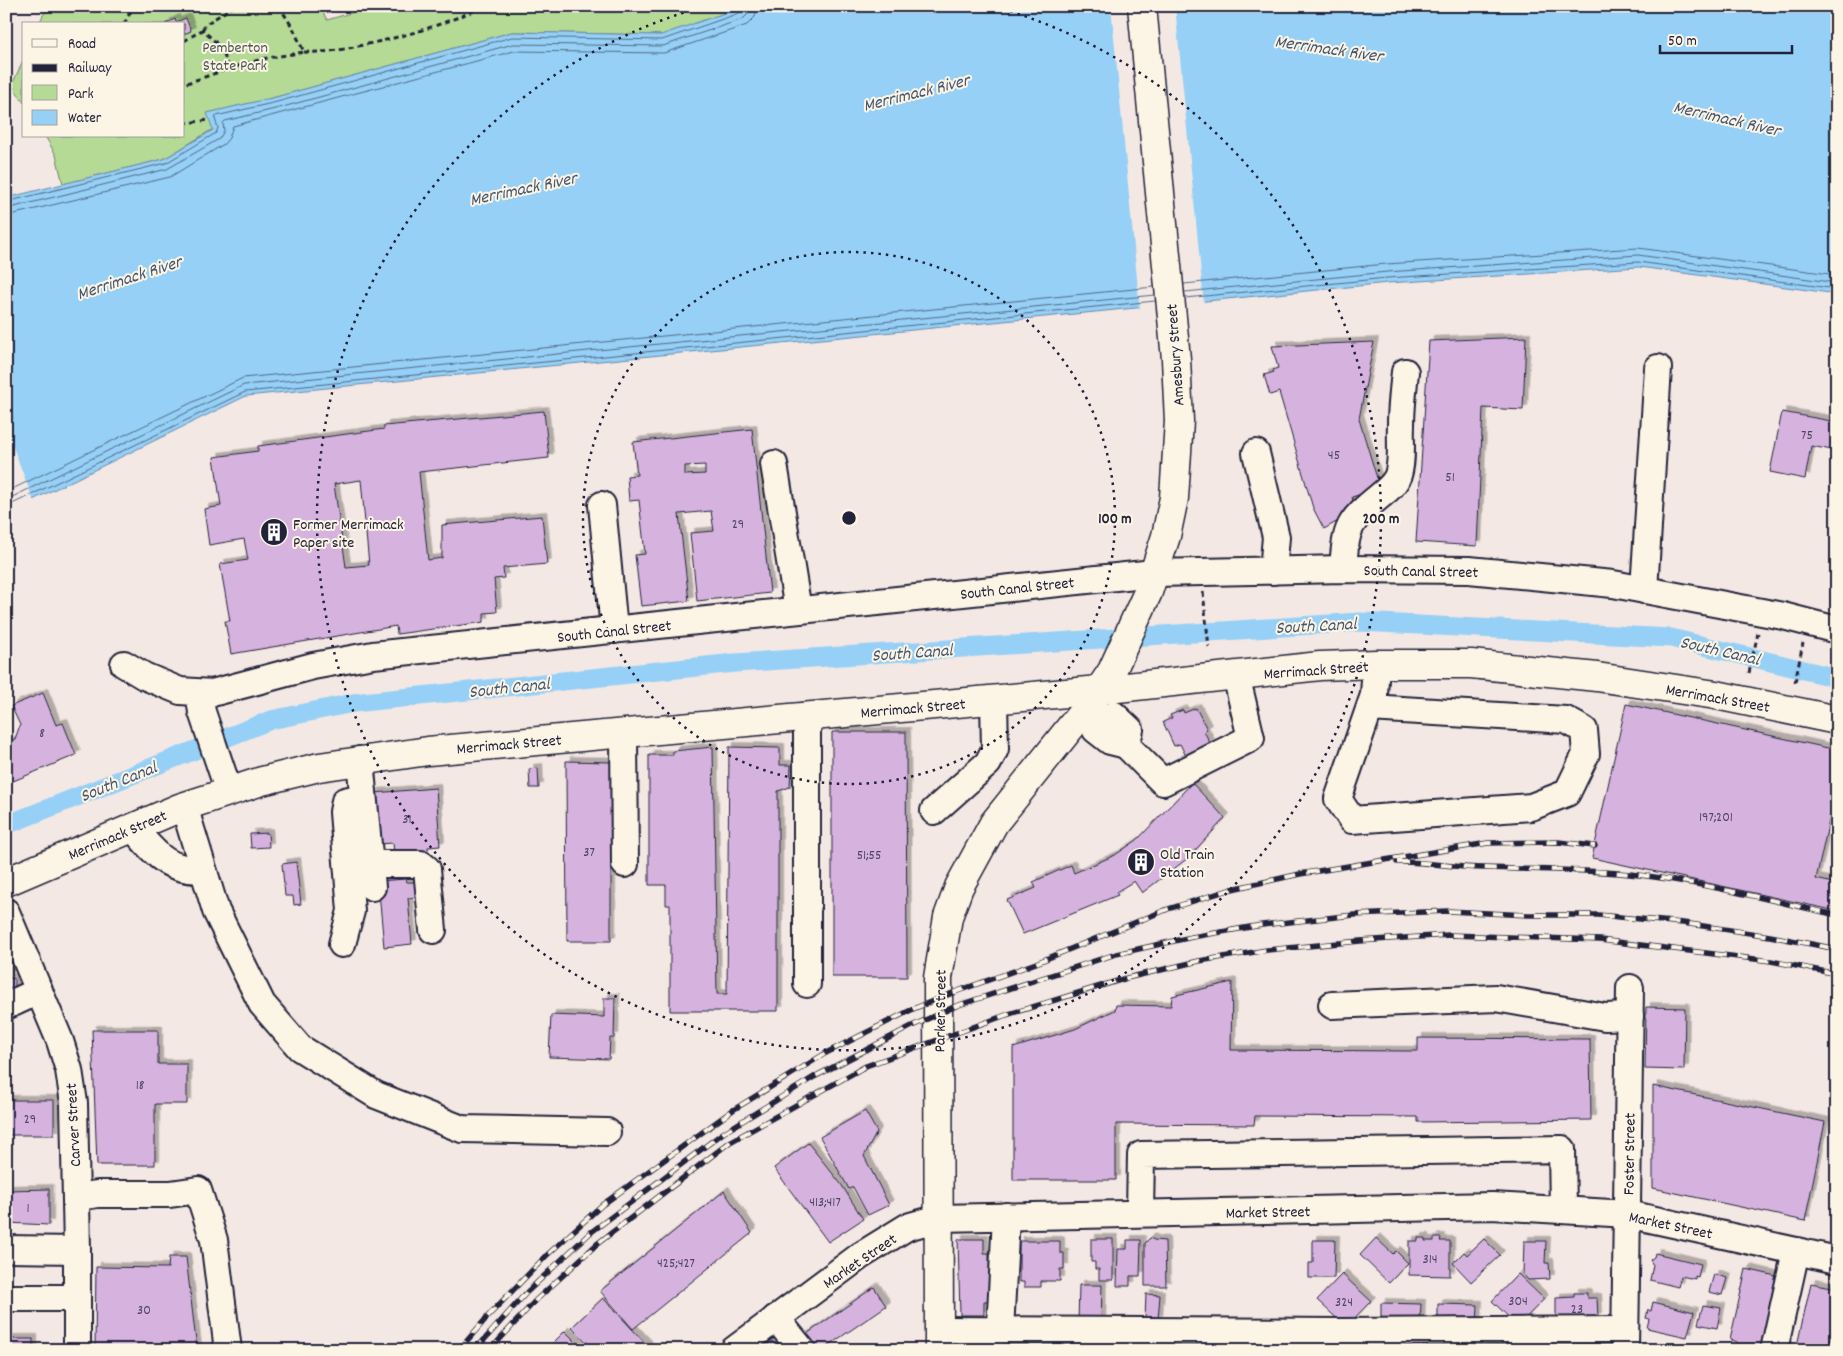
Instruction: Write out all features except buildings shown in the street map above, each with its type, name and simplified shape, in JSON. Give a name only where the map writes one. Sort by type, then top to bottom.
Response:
[{"type":"main road","name":"Amesbury Street","points":[[1099,698],[1151,582],[1166,536],[1174,490],[1179,421],[1176,358],[1142,6]]},
{"type":"main road","name":"Merrimack Street","points":[[6,882],[184,806],[262,781],[319,767],[360,760],[428,751],[994,700],[1099,698],[1236,674],[1320,666],[1471,664],[1597,677],[1716,695],[1837,720]]},
{"type":"main road","name":"Parker Street","points":[[939,1340],[938,978],[948,916],[958,887],[994,823],[1099,698]]},
{"type":"street","points":[[1644,590],[1658,368]]},
{"type":"street","points":[[1343,569],[1346,533],[1353,521],[1393,484],[1398,476],[1405,372]]},
{"type":"street","points":[[1256,453],[1276,537],[1272,571]]},
{"type":"street","points":[[774,464],[798,610]]},
{"type":"street","points":[[602,505],[614,630]]},
{"type":"street","name":"South Canal Street","points":[[124,664],[144,676],[201,702],[212,693],[313,666],[373,655],[798,610],[1272,571],[1343,569],[1470,570],[1613,584],[1783,616],[1837,630]]},
{"type":"street","points":[[1370,708],[1566,720],[1584,730],[1586,754],[1567,793],[1531,807],[1352,820],[1338,799],[1374,695],[1376,664]]},
{"type":"street","points":[[1099,698],[1130,730],[1126,745],[1163,782],[1251,738],[1236,674]]},
{"type":"street","points":[[934,811],[988,763],[995,749],[994,700]]},
{"type":"street","points":[[201,702],[229,792]]},
{"type":"street","points":[[806,984],[807,716]]},
{"type":"street","points":[[624,733],[626,864]]},
{"type":"street","points":[[360,760],[371,876],[420,864],[427,868],[433,930]]},
{"type":"street","points":[[342,944],[350,911],[343,812],[345,800],[363,798]]},
{"type":"street","points":[[184,806],[216,912],[262,1004],[300,1048],[376,1094],[462,1129],[606,1132]]},
{"type":"street","points":[[133,828],[167,862],[184,870],[202,870]]},
{"type":"street","name":"Carver Street","points":[[9,926],[60,1041],[69,1070],[74,1103],[77,1250],[76,1350]]},
{"type":"street","name":"Foster Street","points":[[1625,1340],[1630,988]]},
{"type":"street","points":[[7,1005],[39,991]]},
{"type":"street","points":[[1332,1005],[1496,998],[1605,1017],[1630,1016]]},
{"type":"street","points":[[1140,1214],[1141,1155],[1562,1149],[1563,1210]]},
{"type":"street","points":[[76,1198],[98,1194],[170,1194],[198,1190],[214,1240],[228,1350]]},
{"type":"street","name":"Market Street","points":[[734,1350],[860,1256],[907,1227],[939,1218],[1492,1206],[1628,1214],[1837,1260]]},
{"type":"street","points":[[1000,1330],[1006,1216]]},
{"type":"street","points":[[6,1249],[77,1250]]},
{"type":"street","points":[[1774,1350],[1796,1251]]},
{"type":"street","points":[[6,1298],[76,1298]]},
{"type":"street","points":[[776,1318],[802,1350]]},
{"type":"street","points":[[939,1340],[1000,1330],[1339,1332],[1625,1340]]},
{"type":"path","points":[[125,22],[130,12],[130,6]]},
{"type":"path","points":[[185,40],[234,6]]},
{"type":"path","points":[[279,6],[293,28],[304,52]]},
{"type":"path","points":[[185,84],[262,59],[304,52],[325,53],[406,36],[447,23],[484,6]]},
{"type":"path","points":[[202,30],[216,42],[226,57],[228,69]]},
{"type":"path","points":[[185,123],[210,120]]},
{"type":"path","points":[[1202,589],[1209,647]]},
{"type":"path","points":[[1749,674],[1758,633]]},
{"type":"path","points":[[1795,682],[1803,643]]},
{"type":"green space","name":"Pemberton State Park","points":[[57,6],[320,6],[327,20],[374,6],[745,6],[662,35],[512,32],[276,97],[208,113],[213,129],[164,159],[63,184],[56,155],[46,138],[185,138],[185,22],[40,22],[44,13]]},
{"type":"green space","points":[[22,62],[22,100],[12,85]]},
{"type":"water","name":"Merrimack River","points":[[745,6],[1837,6],[1837,294],[1639,267],[1388,283],[246,396],[6,513],[6,198],[164,159],[213,130],[207,113],[276,97],[512,32],[661,35]]},
{"type":"pier","points":[[1111,6],[1175,6],[1204,304],[1140,310]]},
{"type":"pier","points":[[6,429],[34,502],[6,515]]},
{"type":"waterway","name":"South Canal","points":[[6,825],[271,720],[353,703],[735,663],[1360,622],[1671,638],[1837,678]]},
{"type":"railway","points":[[459,1350],[490,1314],[546,1256],[602,1205],[733,1110],[826,1053],[913,1009],[1036,963],[1168,909],[1232,889],[1300,874],[1488,843],[1558,842],[1595,846]]},
{"type":"railway","points":[[1397,862],[1473,868],[1620,873],[1664,878],[1714,887],[1837,915]]},
{"type":"railway","points":[[475,1350],[527,1292],[590,1233],[723,1133],[814,1077],[912,1026],[956,1006],[1116,954],[1192,937],[1262,925],[1354,915],[1448,911],[1528,915],[1598,915],[1683,923],[1770,936],[1837,949]]},
{"type":"railway","points":[[490,1350],[535,1301],[597,1244],[730,1142],[866,1066],[1006,1015],[1127,978],[1199,961],[1267,950],[1449,935],[1600,940],[1771,961],[1837,974]]},
{"type":"place","name":"Former Merrimack Paper site","points":[[274,532]]},
{"type":"place","name":"Old Train Station","points":[[1141,862]]}]
